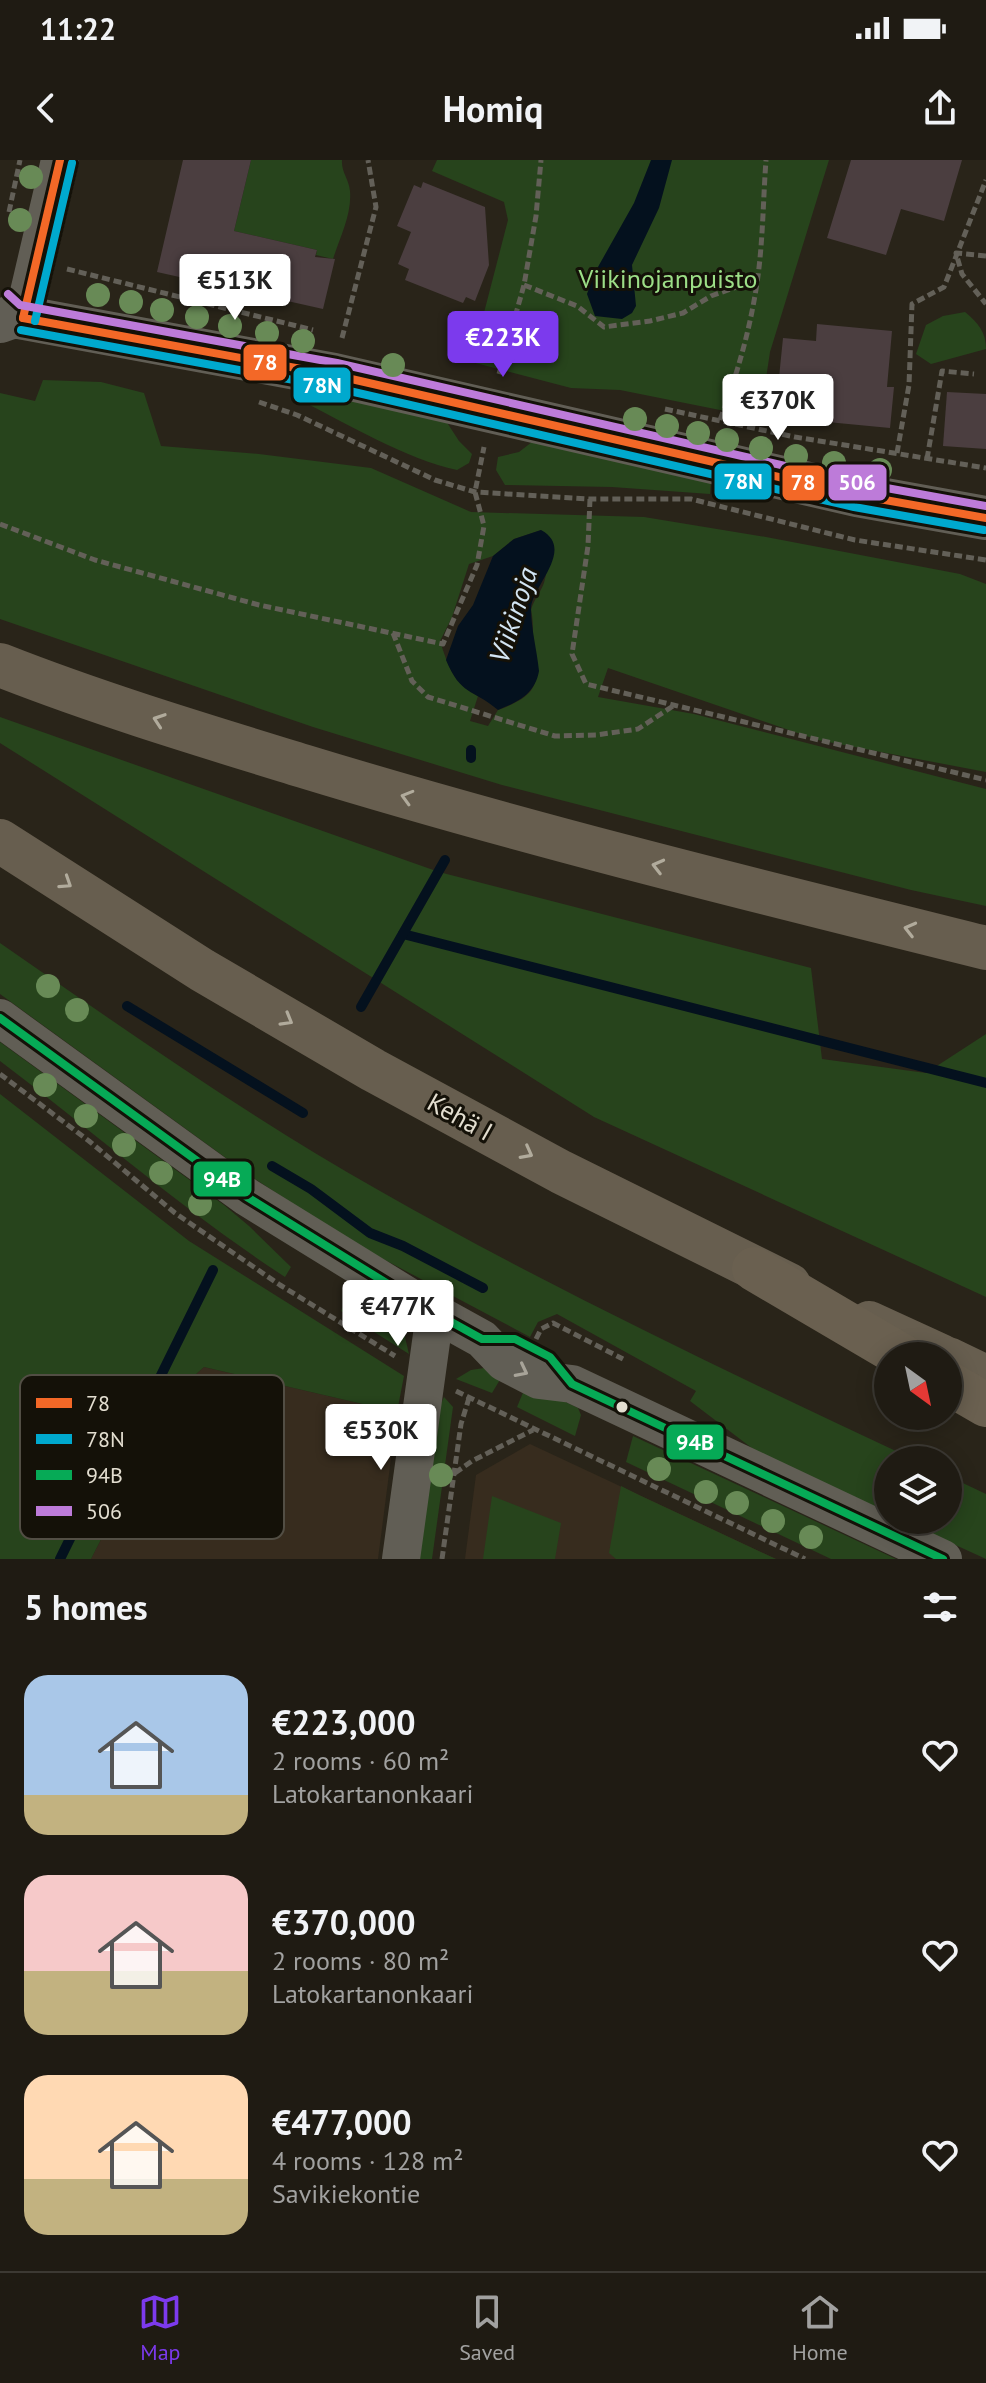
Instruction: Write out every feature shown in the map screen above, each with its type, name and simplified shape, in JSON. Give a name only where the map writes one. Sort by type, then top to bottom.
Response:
[{"type":"highway","points":[[0,665],[218,740],[386,791],[609,854],[986,948]]},
{"type":"highway","name":"Kehä I","points":[[0,841],[202,970],[373,1070],[561,1172],[754,1269],[911,1342]]},
{"type":"highway","points":[[754,1269],[878,1342]]},
{"type":"highway","points":[[962,1366],[986,1377]]},
{"type":"highway","points":[[962,1391],[986,1405]]},
{"type":"street","points":[[60,160],[9,314],[339,346],[432,397],[857,495],[986,518]]},
{"type":"street","points":[[0,1018],[247,1197],[482,1339],[504,1362],[539,1380],[572,1384],[943,1559]]},
{"type":"street","points":[[401,1559],[435,1313]]},
{"type":"path","points":[[80,272],[339,346],[376,207],[368,160]]},
{"type":"path","points":[[512,330],[524,285],[536,216],[541,160]]},
{"type":"path","points":[[720,420],[736,378],[757,279],[766,160]]},
{"type":"path","points":[[897,453],[909,385],[912,304],[944,287],[986,180]]},
{"type":"path","points":[[956,253],[986,256]]},
{"type":"path","points":[[956,253],[962,274],[986,304]]},
{"type":"path","points":[[524,285],[577,306],[604,327],[683,313],[711,296],[757,279]]},
{"type":"path","points":[[927,459],[942,371],[974,374]]},
{"type":"path","points":[[255,401],[297,415],[435,480],[475,492],[590,499],[691,499],[855,540],[986,560]]},
{"type":"path","points":[[651,406],[795,437],[986,468]]},
{"type":"path","points":[[0,524],[95,560],[259,605],[443,644],[477,565],[484,526],[475,492]]},
{"type":"path","points":[[590,499],[588,546],[572,654],[586,684],[986,780]]},
{"type":"path","points":[[393,633],[412,681],[428,697],[555,736],[596,735],[638,729],[674,705]]},
{"type":"path","points":[[0,1074],[89,1141],[175,1213],[280,1285],[398,1358]]},
{"type":"path","points":[[536,1340],[541,1329],[553,1323],[623,1359]]},
{"type":"path","points":[[449,1388],[805,1559]]},
{"type":"path","points":[[442,1559],[461,1424],[469,1398]]},
{"type":"path","points":[[454,1474],[472,1461],[535,1430]]},
{"type":"shaded area","points":[[204,1367],[238,1375],[195,1375]]},
{"type":"shaded area","points":[[284,1386],[397,1412],[378,1559],[91,1559],[101,1539],[284,1539]]},
{"type":"shaded area","points":[[530,1444],[776,1559],[465,1559],[476,1475]]},
{"type":"green space","points":[[251,160],[342,160],[350,200],[333,259],[316,255],[317,250],[234,231]]},
{"type":"green space","name":"Viikinojanpuisto","points":[[437,160],[829,160],[770,352],[760,418],[620,390],[571,388],[464,360],[479,332],[508,220],[504,202],[432,171]]},
{"type":"green space","points":[[965,312],[980,328],[986,349],[931,364],[916,354],[926,325],[943,316]]},
{"type":"green space","points":[[43,380],[101,382],[144,393],[161,446],[371,468],[471,512],[644,517],[960,574],[986,584],[986,772],[818,740],[608,668],[598,697],[694,714],[986,789],[986,906],[911,890],[502,785],[313,727],[0,619],[0,393],[35,401]],"holes":[[[541,530],[546,573],[531,610],[535,682],[525,697],[498,710],[488,726],[470,721],[478,696],[463,686],[453,673],[440,641],[452,617],[469,564],[493,556],[514,539]]]},
{"type":"green space","points":[[293,384],[446,421],[472,454],[469,463],[457,470],[397,449],[298,399],[291,390]]},
{"type":"green space","points":[[532,442],[711,480],[710,494],[612,487],[505,485],[496,470],[498,457],[519,452]]},
{"type":"green space","points":[[0,717],[439,872],[811,968],[822,1059],[926,1073],[986,1034],[986,1297],[594,1117],[0,743]]},
{"type":"green space","points":[[0,943],[235,1103],[380,1191],[578,1297],[885,1446],[874,1446],[874,1507],[761,1455],[690,1401],[696,1391],[557,1314],[538,1322],[530,1337],[355,1244],[255,1179],[0,994]]},
{"type":"green space","points":[[0,1042],[224,1205],[291,1267],[285,1277],[176,1199],[0,1061]]},
{"type":"green space","points":[[0,1094],[189,1241],[404,1376],[397,1412],[284,1386],[284,1375],[238,1375],[204,1367],[195,1375],[20,1375],[20,1539],[101,1539],[91,1559],[0,1559]]},
{"type":"green space","points":[[346,1301],[401,1321],[409,1354],[341,1311]]},
{"type":"green space","points":[[484,1368],[504,1373],[492,1393],[456,1379],[471,1370]]},
{"type":"green space","points":[[527,1383],[578,1408],[581,1415],[575,1436],[517,1407]]},
{"type":"green space","points":[[444,1397],[453,1407],[432,1559],[419,1559],[439,1408]]},
{"type":"green space","points":[[633,1436],[896,1559],[831,1559],[626,1462]]},
{"type":"green space","points":[[962,1483],[986,1494],[986,1559],[932,1534],[962,1534]]},
{"type":"green space","points":[[621,1486],[776,1559],[616,1559],[609,1553]]},
{"type":"green space","points":[[492,1496],[561,1523],[555,1559],[483,1559]]},
{"type":"water","points":[[651,160],[672,160],[659,208],[632,265],[636,306],[632,313],[622,319],[595,316],[587,294],[594,274],[634,203]]},
{"type":"water","points":[[541,530],[551,538],[554,547],[550,568],[531,608],[539,671],[530,691],[498,710],[462,686],[446,660],[458,626],[473,605],[493,556],[514,539]]},
{"type":"building","points":[[183,160],[251,160],[234,231],[317,250],[315,257],[335,259],[323,309],[157,272]]},
{"type":"building","points":[[851,160],[962,160],[944,221],[901,209],[886,255],[827,238]]},
{"type":"building","points":[[423,182],[485,207],[489,265],[475,301],[466,297],[463,303],[405,280],[409,269],[398,264],[411,232],[397,226],[414,185],[421,188]]},
{"type":"building","points":[[817,324],[892,331],[887,387],[894,387],[890,428],[775,417],[783,338],[816,341]]},
{"type":"building","points":[[947,392],[986,394],[986,449],[943,446]]},
{"type":"waterway","name":"Viikinoja","points":[[471,750],[471,758]]},
{"type":"waterway","name":"Viikinoja","points":[[361,1007],[445,860]]},
{"type":"waterway","points":[[403,934],[986,1083]]},
{"type":"waterway","points":[[127,1006],[303,1113]]},
{"type":"waterway","points":[[272,1166],[311,1189],[370,1233],[403,1246],[483,1288]]},
{"type":"waterway","name":"Viikinoja","points":[[161,1375],[213,1270]]},
{"type":"waterway","name":"Viikinoja","points":[[60,1559],[70,1539]]},
{"type":"transit line","name":"78","points":[[23,318],[60,160]]},
{"type":"transit line","name":"78N","points":[[35,321],[72,163]]},
{"type":"transit line","name":"506","points":[[8,294],[20,305],[337,363],[859,483],[986,506]]},
{"type":"transit line","name":"78","points":[[23,318],[334,375],[857,495],[986,518]]},
{"type":"transit line","name":"78N","points":[[21,330],[332,387],[854,507],[984,530]]},
{"type":"transit line","name":"94B","points":[[0,1018],[247,1197],[435,1313],[482,1339],[515,1339],[550,1357],[572,1384],[943,1559]]}]
